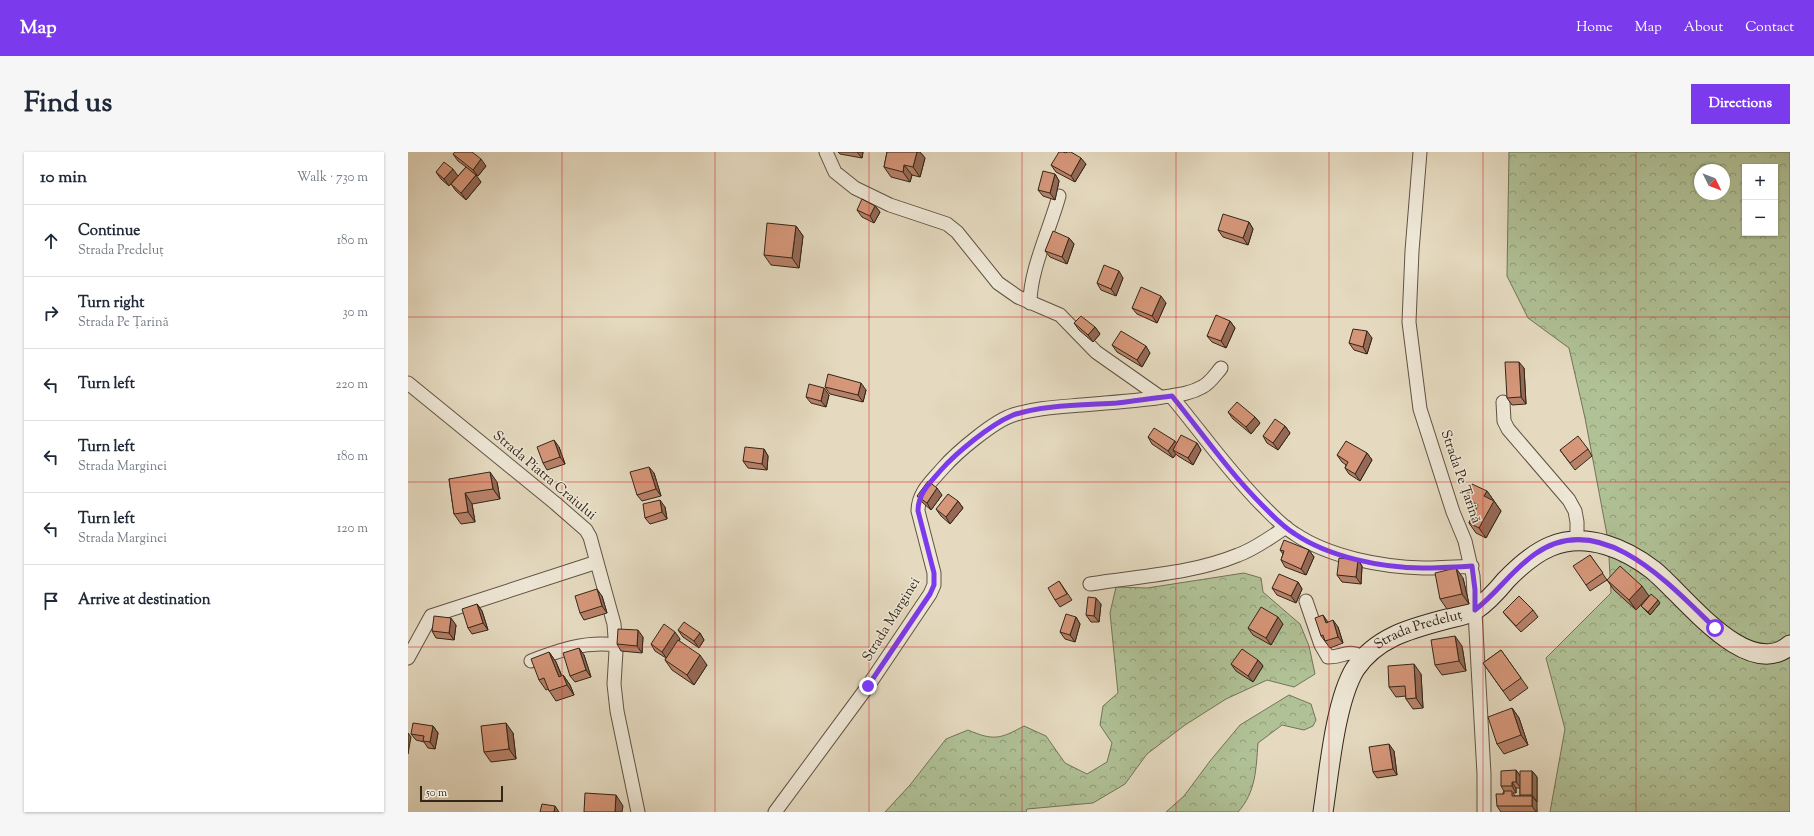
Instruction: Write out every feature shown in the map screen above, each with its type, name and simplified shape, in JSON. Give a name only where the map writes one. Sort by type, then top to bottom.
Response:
[{"type":"main road","name":"Strada Predeluț","points":[[1323,812],[1337,726],[1344,698],[1355,670],[1365,658],[1377,646],[1401,632],[1475,610],[1535,554],[1557,543],[1577,540],[1607,545],[1638,560],[1666,582],[1725,637],[1747,650],[1760,654],[1773,654],[1790,645]]},
{"type":"street","points":[[826,152],[835,172],[855,188],[890,205],[947,224],[957,232],[998,283],[1018,298],[1060,315],[1096,352],[1166,397],[1240,483],[1286,528],[1310,543],[1333,552],[1387,566],[1423,568],[1472,566]]},
{"type":"street","name":"Strada Pe Țarină","points":[[1420,152],[1408,322],[1420,409],[1472,566],[1475,590],[1484,774],[1484,812]]},
{"type":"street","points":[[1030,303],[1032,278],[1059,196]]},
{"type":"street","name":"Strada Marginei","points":[[775,812],[868,686],[930,594],[934,585],[934,573],[918,511],[918,504],[920,496],[928,485],[950,460],[993,426],[1011,416],[1032,410],[1128,402],[1188,393],[1202,387],[1211,380],[1221,368]]},
{"type":"street","name":"Strada Piatra Craiului","points":[[408,383],[586,530],[593,544],[614,624],[616,645],[614,684],[617,711],[638,812]]},
{"type":"street","points":[[1503,402],[1504,421],[1508,429],[1554,483],[1575,511],[1577,522],[1577,540]]},
{"type":"street","points":[[1090,584],[1216,564],[1240,555],[1286,528]]},
{"type":"street","points":[[408,658],[431,616],[597,562]]},
{"type":"street","points":[[1306,601],[1320,645],[1328,657],[1338,657],[1347,652],[1356,653],[1365,658]]},
{"type":"street","points":[[531,661],[564,648],[582,644],[616,645]]},
{"type":"green space","points":[[1509,152],[1790,152],[1790,812],[1550,812],[1565,729],[1546,658],[1611,593],[1608,540],[1585,418],[1569,348],[1528,318],[1507,276]]},
{"type":"green space","points":[[1244,573],[1261,578],[1263,592],[1300,624],[1309,646],[1315,674],[1294,687],[1267,680],[1226,699],[1185,725],[1147,754],[1125,784],[1093,803],[1027,809],[1026,812],[885,812],[910,785],[946,739],[968,730],[984,736],[997,737],[1009,734],[1024,726],[1046,736],[1065,763],[1087,774],[1107,762],[1112,743],[1100,725],[1103,706],[1118,693],[1110,613],[1116,587],[1147,588]]},
{"type":"green space","points":[[1289,695],[1311,704],[1316,720],[1313,726],[1304,730],[1282,725],[1258,743],[1256,771],[1252,788],[1238,812],[1166,812],[1184,796],[1210,761],[1240,725]]},
{"type":"building","points":[[455,152],[472,152],[481,159],[473,170],[453,154]]},
{"type":"building","points":[[887,152],[917,152],[913,167],[904,165],[903,172],[884,167]]},
{"type":"building","points":[[1059,152],[1071,152],[1081,158],[1071,176],[1051,165]]},
{"type":"building","points":[[444,162],[453,169],[444,179],[436,172]]},
{"type":"building","points":[[466,167],[476,175],[461,193],[451,184]]},
{"type":"building","points":[[1043,171],[1055,174],[1050,193],[1038,190]]},
{"type":"building","points":[[862,199],[875,206],[870,216],[857,210]]},
{"type":"building","points":[[1223,214],[1249,222],[1243,238],[1218,230]]},
{"type":"building","points":[[767,223],[796,226],[792,258],[764,255]]},
{"type":"building","points":[[1053,231],[1069,238],[1062,257],[1045,251]]},
{"type":"building","points":[[1104,265],[1119,271],[1111,289],[1097,283]]},
{"type":"building","points":[[1141,287],[1161,296],[1152,316],[1132,308]]},
{"type":"building","points":[[1216,315],[1230,321],[1221,341],[1207,336]]},
{"type":"building","points":[[1081,316],[1095,327],[1088,335],[1074,323]]},
{"type":"building","points":[[1353,329],[1367,331],[1363,347],[1349,343]]},
{"type":"building","points":[[1121,331],[1146,346],[1137,360],[1112,345]]},
{"type":"building","points":[[1505,362],[1519,362],[1521,397],[1507,398]]},
{"type":"building","points":[[828,374],[861,383],[858,395],[825,387]]},
{"type":"building","points":[[809,384],[824,388],[821,401],[806,397]]},
{"type":"building","points":[[1237,402],[1255,417],[1246,427],[1228,412]]},
{"type":"building","points":[[1275,419],[1285,426],[1273,443],[1263,436]]},
{"type":"building","points":[[1154,428],[1175,441],[1168,451],[1148,437]]},
{"type":"building","points":[[1181,435],[1197,443],[1188,458],[1173,450]]},
{"type":"building","points":[[1578,436],[1588,449],[1570,463],[1560,450]]},
{"type":"building","points":[[554,440],[560,457],[543,463],[537,447]]},
{"type":"building","points":[[1346,441],[1367,453],[1355,474],[1345,468],[1348,462],[1337,455]]},
{"type":"building","points":[[745,447],[764,449],[762,464],[743,461]]},
{"type":"building","points":[[649,467],[656,489],[637,495],[630,472]]},
{"type":"building","points":[[490,472],[493,489],[465,493],[468,512],[454,514],[449,479]]},
{"type":"building","points":[[928,481],[937,488],[927,503],[917,496]]},
{"type":"building","points":[[1472,484],[1487,491],[1484,496],[1494,501],[1479,528],[1469,523],[1478,505],[1465,498]]},
{"type":"building","points":[[948,494],[958,501],[946,517],[936,509]]},
{"type":"building","points":[[660,500],[662,512],[645,518],[643,504]]},
{"type":"building","points":[[1284,540],[1309,550],[1301,569],[1281,560],[1284,551],[1280,550]]},
{"type":"building","points":[[1590,555],[1603,573],[1586,585],[1573,566]]},
{"type":"building","points":[[1339,558],[1358,560],[1356,577],[1337,575]]},
{"type":"building","points":[[1620,566],[1642,586],[1629,600],[1607,580]]},
{"type":"building","points":[[1456,568],[1462,594],[1440,599],[1435,573]]},
{"type":"building","points":[[1279,574],[1298,582],[1291,596],[1272,588]]},
{"type":"building","points":[[1059,581],[1067,594],[1055,600],[1048,588]]},
{"type":"building","points":[[597,589],[602,606],[580,613],[575,596]]},
{"type":"building","points":[[1651,594],[1658,600],[1648,612],[1641,606]]},
{"type":"building","points":[[1519,596],[1533,610],[1516,626],[1503,612]]},
{"type":"building","points":[[1088,597],[1096,598],[1094,616],[1086,615]]},
{"type":"building","points":[[477,604],[483,623],[468,628],[462,609]]},
{"type":"building","points":[[1261,607],[1278,617],[1266,638],[1248,628]]},
{"type":"building","points":[[1066,614],[1076,617],[1070,635],[1060,632]]},
{"type":"building","points":[[1323,615],[1326,623],[1333,620],[1338,637],[1325,641],[1323,635],[1321,636],[1315,618]]},
{"type":"building","points":[[434,616],[451,618],[449,633],[432,631]]},
{"type":"building","points":[[684,622],[700,633],[694,641],[678,630]]},
{"type":"building","points":[[664,624],[675,632],[662,652],[651,644]]},
{"type":"building","points":[[618,629],[638,630],[637,646],[617,644]]},
{"type":"building","points":[[1455,636],[1459,661],[1435,665],[1431,640]]},
{"type":"building","points":[[678,640],[700,655],[687,675],[665,660]]},
{"type":"building","points":[[579,648],[586,670],[570,676],[563,653]]},
{"type":"building","points":[[1242,649],[1258,660],[1248,676],[1231,664]]},
{"type":"building","points":[[1501,650],[1521,678],[1503,691],[1483,663]]},
{"type":"building","points":[[549,652],[559,677],[563,675],[567,685],[549,691],[544,678],[539,680],[531,659]]},
{"type":"building","points":[[1414,664],[1416,698],[1406,699],[1405,686],[1389,687],[1388,666]]},
{"type":"building","points":[[1512,708],[1521,735],[1497,744],[1488,717]]},
{"type":"building","points":[[413,723],[433,726],[430,742],[423,741],[424,736],[411,734]]},
{"type":"building","points":[[506,723],[509,749],[484,752],[481,726]]},
{"type":"building","points":[[1389,744],[1393,769],[1373,772],[1369,747]]},
{"type":"building","points":[[1516,770],[1516,782],[1512,782],[1512,786],[1501,786],[1501,771]]},
{"type":"building","points":[[1520,771],[1532,771],[1532,795],[1520,795]]},
{"type":"building","points":[[1504,791],[1512,791],[1512,796],[1532,796],[1532,806],[1497,806],[1496,794],[1504,794]]},
{"type":"building","points":[[585,793],[616,795],[615,812],[584,812]]},
{"type":"building","points":[[542,804],[555,806],[554,812],[540,812]]},
{"type":"route","points":[[868,686],[930,594],[934,585],[934,573],[918,511],[918,504],[920,496],[928,485],[950,460],[993,426],[1011,416],[1032,410],[1128,402],[1172,396],[1240,483],[1277,520],[1294,534],[1310,543],[1333,552],[1387,566],[1423,568],[1472,566],[1475,590],[1475,610],[1485,602],[1523,563],[1545,548],[1567,541],[1591,541],[1607,545],[1638,560],[1666,582],[1715,628]]}]
